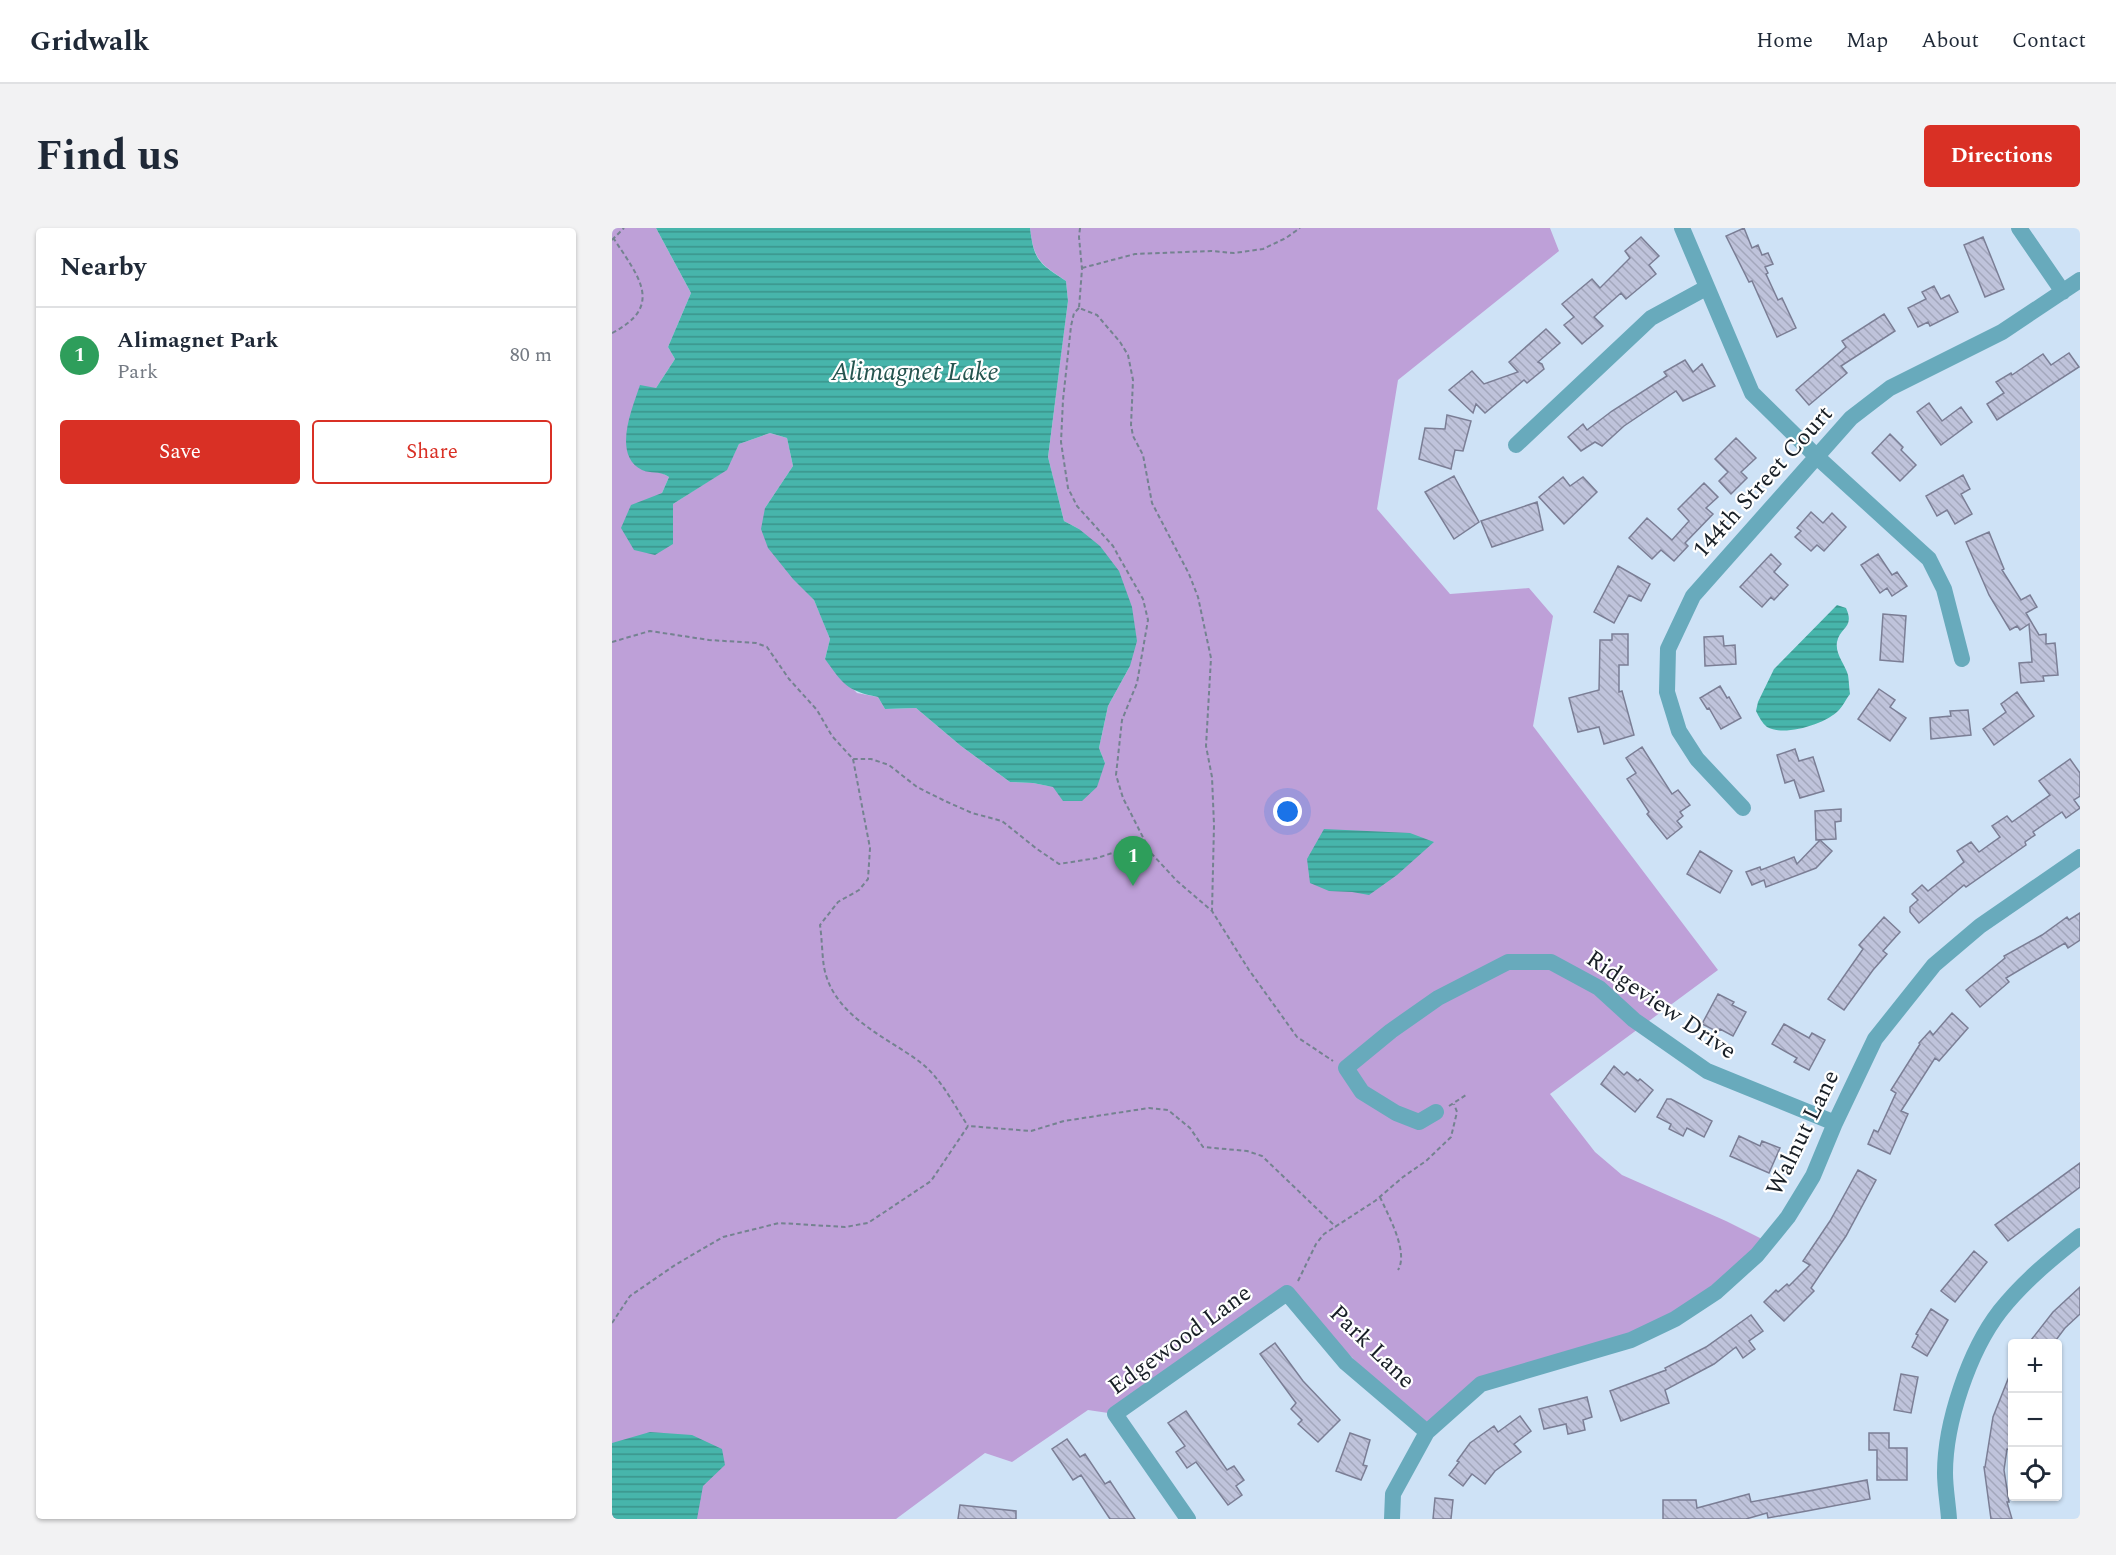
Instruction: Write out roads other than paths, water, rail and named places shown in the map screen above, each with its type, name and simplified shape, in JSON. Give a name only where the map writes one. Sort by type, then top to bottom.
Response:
[{"type":"street","points":[[1682,228],[1752,393],[1816,456],[1929,559],[1944,589],[1962,659]]},
{"type":"street","points":[[2019,228],[2063,292]]},
{"type":"street","name":"144th Street Court","points":[[1743,808],[1697,759],[1679,731],[1667,692],[1668,649],[1693,596],[1851,418],[1890,388],[2002,332],[2080,280]]},
{"type":"street","points":[[1516,445],[1651,318],[1706,288]]},
{"type":"street","name":"Walnut Lane","points":[[1392,1519],[1393,1494],[1427,1432],[1480,1384],[1631,1340],[1675,1319],[1716,1292],[1757,1255],[1788,1217],[1814,1176],[1835,1123],[1875,1039],[1934,965],[1980,926],[2080,857]]},
{"type":"street","name":"Ridgeview Drive","points":[[1436,1112],[1419,1122],[1396,1113],[1362,1092],[1346,1068],[1391,1031],[1438,999],[1498,967],[1508,962],[1551,962],[1599,988],[1634,1020],[1707,1071],[1835,1123]]},
{"type":"street","points":[[1949,1519],[1945,1472],[1953,1414],[1972,1358],[2000,1312],[2040,1269],[2080,1236]]},
{"type":"street","name":"Park Lane","points":[[1288,1295],[1346,1363],[1427,1432]]},
{"type":"street","name":"Edgewood Lane","points":[[1188,1519],[1115,1414],[1288,1295]]},
{"type":"water","name":"Alimagnet Lake","points":[[656,228],[1030,228],[1039,260],[1066,281],[1068,301],[1048,457],[1064,521],[1079,529],[1100,546],[1119,571],[1132,607],[1137,641],[1130,666],[1108,706],[1099,748],[1105,763],[1097,787],[1082,801],[1063,801],[1053,787],[1010,782],[961,746],[916,708],[885,709],[878,697],[852,689],[837,675],[825,659],[830,639],[814,600],[793,579],[768,548],[761,529],[765,508],[793,466],[787,438],[770,433],[739,444],[727,470],[673,504],[673,544],[655,555],[634,550],[621,528],[631,505],[662,493],[669,477],[642,470],[633,463],[626,443],[629,418],[640,385],[656,388],[675,359],[668,347],[691,293]]},
{"type":"water","points":[[1837,605],[1846,608],[1849,620],[1839,637],[1837,646],[1848,675],[1850,694],[1839,710],[1815,724],[1784,731],[1767,727],[1756,711],[1774,669]]},
{"type":"water","points":[[1324,829],[1410,833],[1434,842],[1397,875],[1369,895],[1329,891],[1310,883],[1307,859]]},
{"type":"water","points":[[650,1432],[692,1435],[722,1449],[725,1465],[703,1486],[697,1519],[612,1519],[612,1443]]},
{"type":"place","name":"Alimagnet Park","points":[[1133,886]]}]
